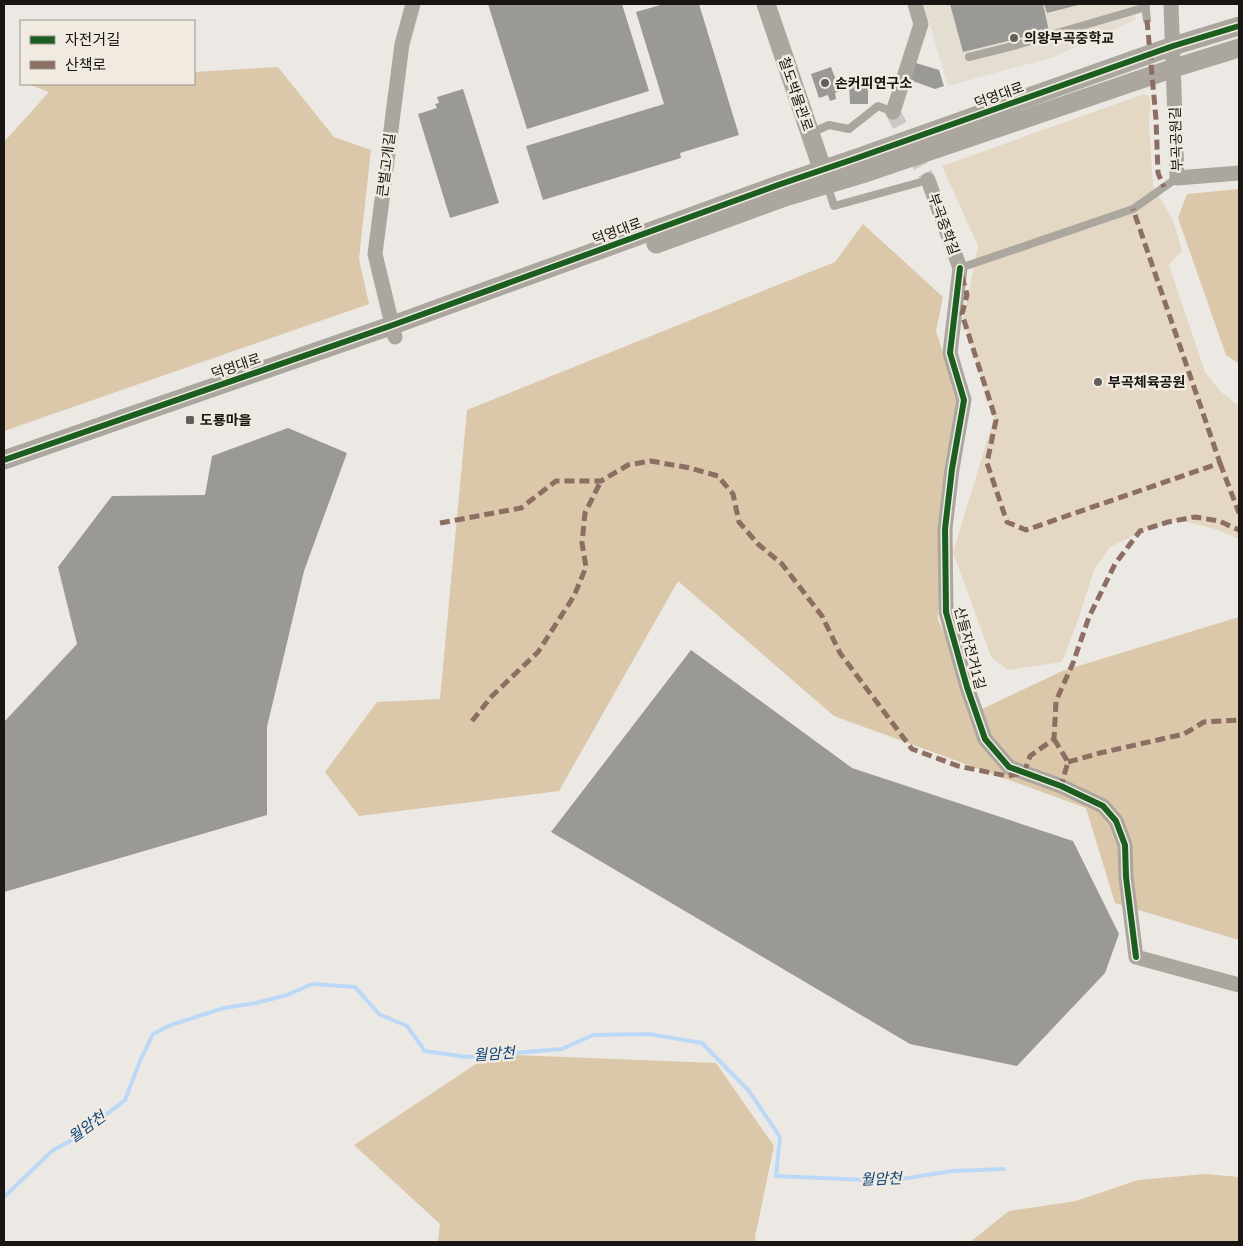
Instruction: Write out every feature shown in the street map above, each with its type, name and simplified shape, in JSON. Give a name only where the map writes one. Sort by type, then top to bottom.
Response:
[{"type":"street","name":"큰벌고개길","points":[[394,331],[375,254],[402,44],[413,4]]},
{"type":"street","name":"철도박물관로","points":[[766,4],[825,177]]},
{"type":"street","points":[[893,112],[921,24],[915,4]]},
{"type":"street","name":"부곡공원길","points":[[1172,4],[1177,178],[1239,173]]},
{"type":"street","name":"덕영대로","points":[[4,473],[825,177],[1173,46],[1239,26]]},
{"type":"street","name":"덕영대로","points":[[825,177],[862,174],[1174,68],[1239,48]]},
{"type":"street","name":"부곡중학길","points":[[928,180],[960,268]]},
{"type":"street","name":"산들자전거1길","points":[[960,268],[950,353],[964,400],[952,469],[945,529],[946,612],[967,687],[985,739],[1010,767],[1061,786],[1103,806],[1116,821],[1125,845],[1126,877],[1136,957],[1239,985]]},
{"type":"street","name":"덕영대로","points":[[4,460],[394,331]]},
{"type":"lane","points":[[969,57],[1017,45],[1145,5],[1147,20]]},
{"type":"lane","points":[[810,133],[829,126],[849,129],[878,106],[893,112]]},
{"type":"lane","points":[[825,177],[834,206],[928,180]]},
{"type":"lane","points":[[960,268],[1133,210],[1177,178]]},
{"type":"shaded area","name":"의왕부곡중학교","points":[[924,4],[1137,4],[1135,20],[1054,57],[948,86]]},
{"type":"shaded area","points":[[278,67],[334,137],[371,150],[359,259],[369,304],[4,431],[4,142],[49,92],[31,85],[195,85],[195,72]]},
{"type":"shaded area","name":"부곡체육공원","points":[[1144,94],[1149,96],[1151,103],[1149,122],[1153,186],[1173,220],[1182,251],[1169,265],[1205,372],[1221,392],[1239,406],[1239,539],[1215,529],[1178,520],[1143,531],[1110,547],[1094,570],[1062,662],[1008,670],[991,657],[953,552],[994,418],[963,320],[978,246],[942,166]]},
{"type":"shaded area","points":[[1239,189],[1239,364],[1226,355],[1178,218],[1187,194]]},
{"type":"shaded area","points":[[863,224],[943,297],[936,331],[958,401],[938,523],[938,620],[980,710],[1062,671],[1239,617],[1239,940],[1115,903],[1086,808],[834,716],[678,581],[559,791],[359,816],[325,772],[377,702],[440,699],[467,410],[835,262]]},
{"type":"shaded area","points":[[491,1054],[716,1063],[774,1146],[755,1237],[756,1242],[438,1242],[440,1224],[354,1145]]},
{"type":"shaded area","points":[[1205,1174],[1239,1177],[1239,1242],[970,1242],[1009,1211],[1076,1201],[1138,1180]]},
{"type":"building","points":[[488,4],[622,4],[649,91],[527,129]]},
{"type":"building","points":[[664,4],[699,4],[739,135],[680,153],[681,158],[543,200],[526,146],[664,104],[636,12]]},
{"type":"building","points":[[950,4],[1043,4],[1049,31],[963,52]]},
{"type":"building","points":[[1044,4],[1082,4],[1047,13]]},
{"type":"building","points":[[916,63],[939,70],[944,86],[935,89],[910,80]]},
{"type":"building","name":"손커피연구소","points":[[831,67],[840,91],[835,93],[836,99],[830,101],[828,95],[819,98],[811,74]]},
{"type":"building","points":[[853,75],[864,75],[864,84],[868,84],[868,104],[850,104],[849,82],[854,82]]},
{"type":"building","points":[[463,89],[499,203],[450,218],[418,114],[437,108],[435,104],[439,103],[437,97]]},
{"type":"building","points":[[288,428],[347,453],[304,571],[267,727],[267,815],[4,892],[4,722],[77,644],[58,567],[112,496],[205,495],[212,456]]},
{"type":"building","points":[[691,650],[852,768],[1073,841],[1119,934],[1105,973],[1017,1066],[910,1044],[551,832]]},
{"type":"waterway","name":"월암천","points":[[4,1197],[52,1151],[77,1137],[125,1100],[153,1034],[171,1025],[224,1008],[256,1003],[287,995],[312,984],[355,987],[379,1014],[407,1026],[425,1051],[466,1057],[562,1049],[593,1035],[649,1034],[702,1043],[749,1091],[780,1137],[776,1176],[889,1181],[952,1171],[1004,1169]]},
{"type":"tunnel","points":[[893,112],[928,180]]},
{"type":"marked path","points":[[1147,20],[1156,119],[1158,173],[1164,187]]},
{"type":"marked path","points":[[962,276],[967,295],[962,314],[996,420],[987,463],[1007,522],[1026,530],[1220,463],[1133,209]]},
{"type":"marked path","points":[[440,523],[521,508],[556,481],[601,481],[628,465],[651,461],[690,468],[718,476],[733,494],[739,522],[758,544],[782,564],[822,616],[840,653],[912,749],[958,766],[1007,776],[1024,773],[1030,756],[1054,739],[1056,701],[1073,663],[1089,617],[1115,564],[1140,531],[1168,522],[1195,517],[1219,521],[1239,530]]},
{"type":"marked path","points":[[1220,463],[1239,513]]},
{"type":"marked path","points":[[472,721],[492,696],[538,652],[574,596],[586,567],[582,543],[585,513],[601,481]]},
{"type":"marked path","points":[[1068,762],[1184,734],[1204,722],[1239,720]]},
{"type":"marked path","points":[[1054,739],[1068,762],[1061,786]]},
{"type":"cycle path","points":[[4,460],[393,325],[778,185],[1173,46],[1239,26]]},
{"type":"cycle path","points":[[960,268],[950,353],[964,400],[952,469],[945,529],[946,612],[967,687],[985,739],[1009,767],[1061,786],[1103,806],[1116,821],[1125,845],[1126,877],[1136,957]]},
{"type":"place","name":"의왕부곡중학교","points":[[1014,38]]},
{"type":"place","name":"손커피연구소","points":[[825,83]]},
{"type":"place","name":"부곡체육공원","points":[[1098,382]]},
{"type":"place","name":"도룡마을","points":[[190,420]]}]
